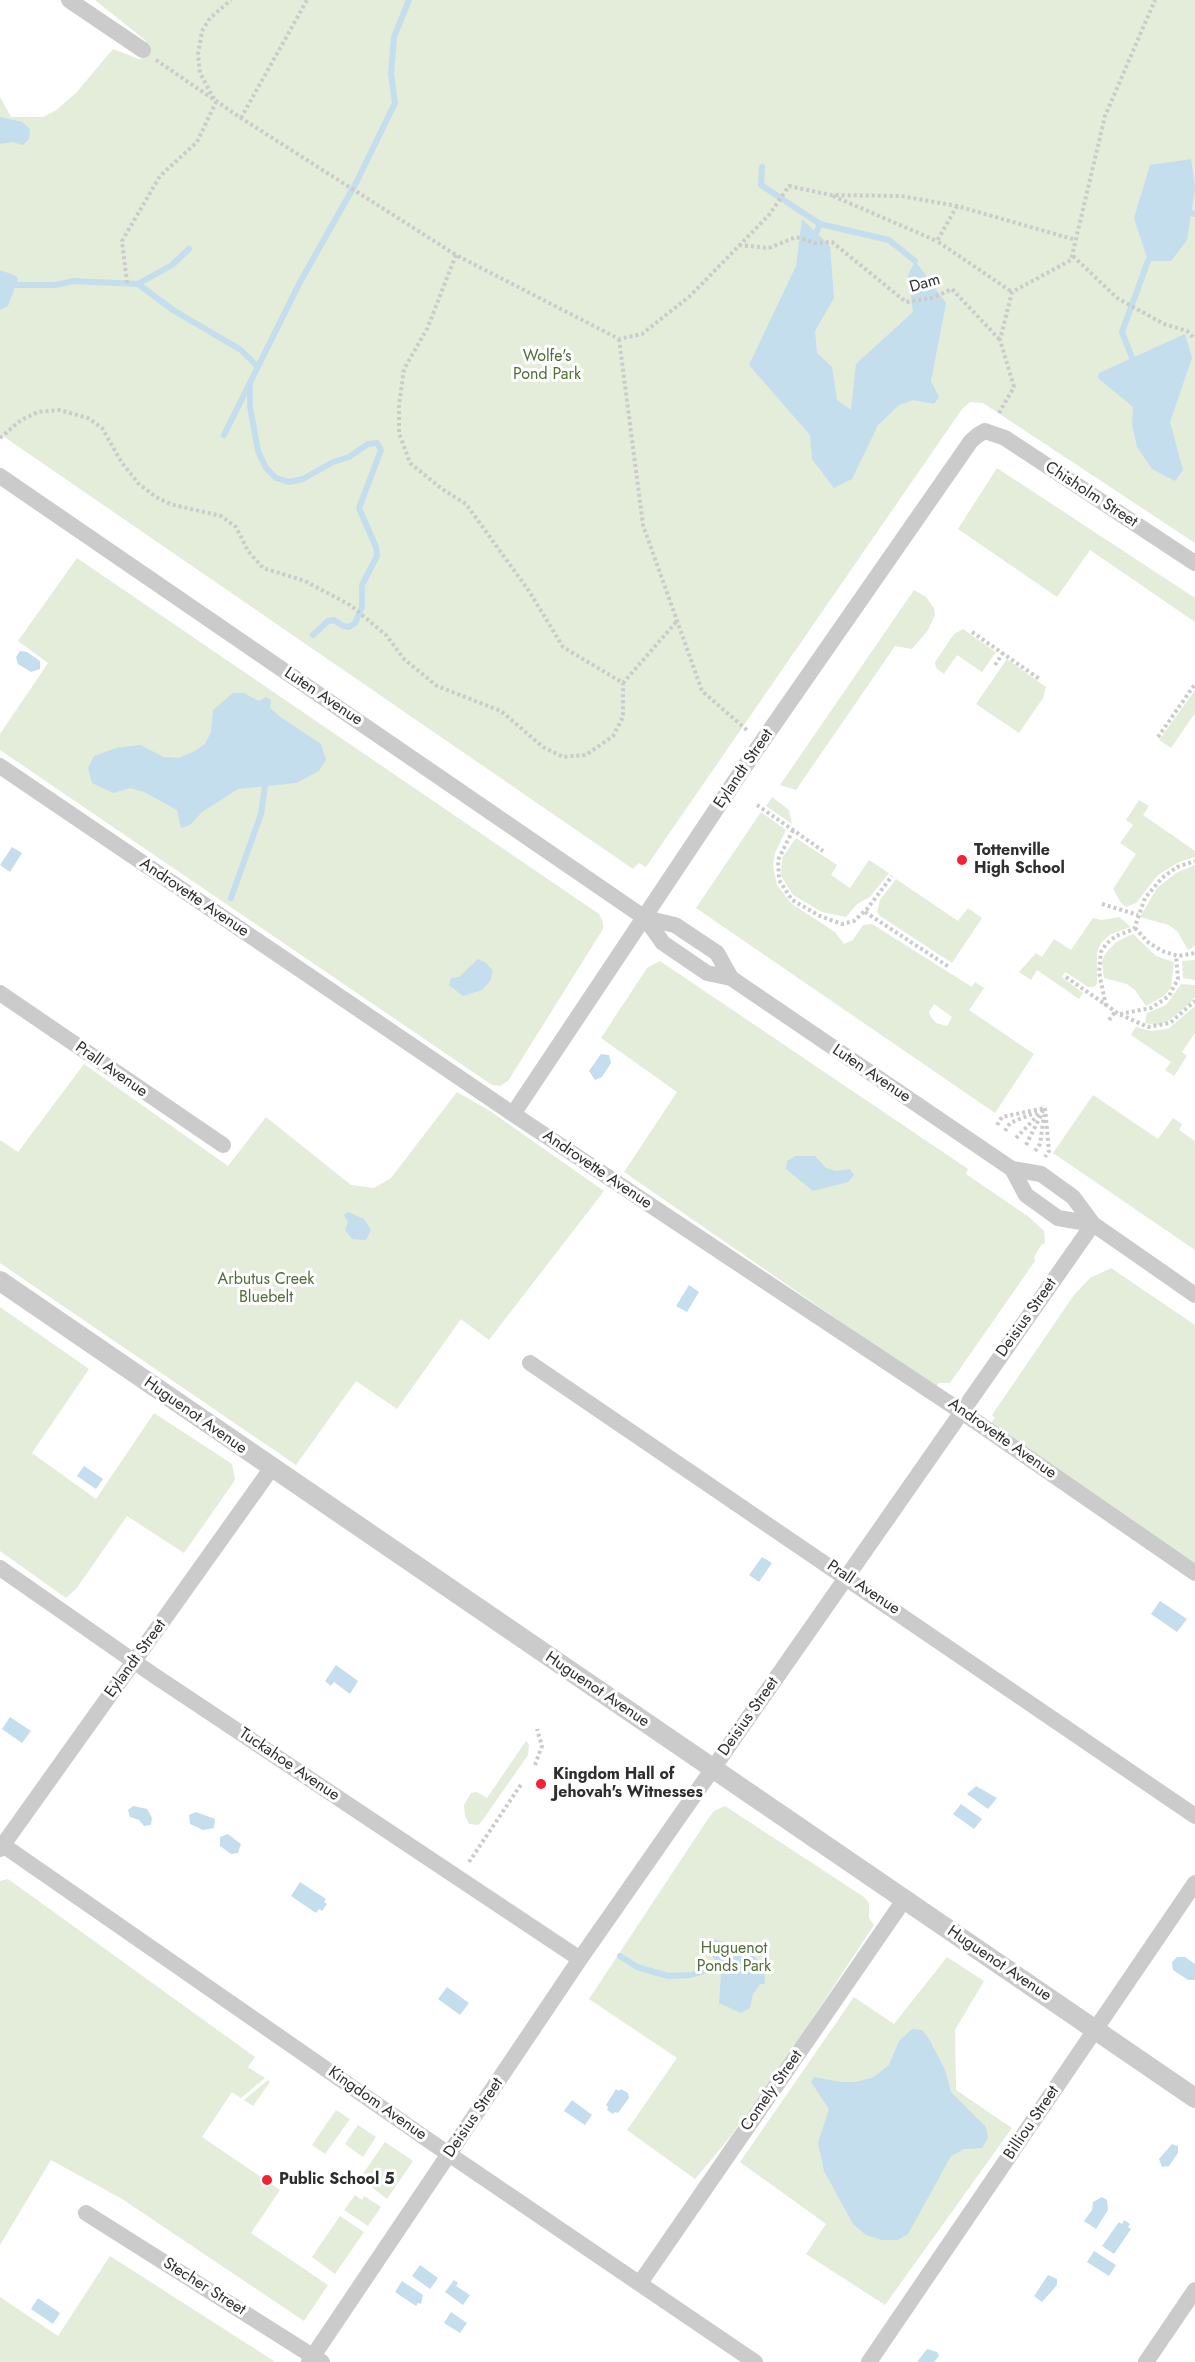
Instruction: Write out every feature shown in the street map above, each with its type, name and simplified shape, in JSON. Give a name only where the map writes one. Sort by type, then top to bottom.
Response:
[{"type":"street","points":[[69,0],[143,50]]},
{"type":"street","name":"Chisholm Street","points":[[985,431],[1005,438],[1195,563]]},
{"type":"street","name":"Eylandt Street","points":[[513,1114],[762,742],[971,441],[985,431]]},
{"type":"street","name":"Luten Avenue","points":[[0,476],[645,918],[675,925],[717,953],[731,978],[1012,1169],[1041,1174],[1073,1197],[1093,1224],[1195,1295]]},
{"type":"street","name":"Androvette Avenue","points":[[0,766],[513,1114],[962,1412],[1195,1573]]},
{"type":"street","name":"Prall Avenue","points":[[0,993],[223,1146]]},
{"type":"street","name":"Luten Avenue","points":[[1012,1169],[1026,1195],[1058,1218],[1093,1224]]},
{"type":"street","name":"Deisius Street","points":[[315,2360],[580,1959],[1093,1224]]},
{"type":"street","name":"Huguenot Avenue","points":[[0,1281],[271,1469],[1195,2098]]},
{"type":"street","name":"Prall Avenue","points":[[530,1363],[1195,1815]]},
{"type":"street","name":"Eylandt Street","points":[[1,1846],[271,1469]]},
{"type":"street","name":"Tuckahoe Avenue","points":[[0,1568],[134,1662],[580,1959]]},
{"type":"street","name":"Kingdom Avenue","points":[[1,1846],[755,2362]]},
{"type":"street","name":"Billiou Street","points":[[869,2362],[1195,1883]]},
{"type":"street","name":"Comely Street","points":[[640,2283],[904,1900]]},
{"type":"street","name":"Stecher Street","points":[[86,2213],[315,2360]]},
{"type":"street","points":[[1146,2362],[1195,2290]]},
{"type":"path","points":[[216,102],[200,73],[198,54],[202,31],[210,18],[231,0]]},
{"type":"path","points":[[241,118],[307,0]]},
{"type":"path","points":[[999,413],[1014,387],[1000,340],[1012,292],[1071,260],[1105,116],[1155,0]]},
{"type":"path","points":[[143,50],[216,102],[456,255],[619,339],[642,334],[690,296],[769,215],[789,186],[831,195],[901,196],[957,206],[1076,240]]},
{"type":"path","points":[[127,283],[122,241],[160,176],[197,142],[216,102]]},
{"type":"path","points":[[831,195],[937,241],[1012,292]]},
{"type":"path","points":[[937,241],[957,206]]},
{"type":"path","name":"Dam","points":[[739,245],[769,248],[796,237],[815,243],[832,242],[906,302],[932,298],[952,289],[1000,340]]},
{"type":"path","points":[[456,255],[427,329],[404,369],[399,405],[399,433],[410,463],[442,489],[466,504],[529,591],[563,647],[623,683]]},
{"type":"path","points":[[1072,255],[1117,298],[1164,324],[1187,331],[1195,339]]},
{"type":"path","points":[[619,339],[643,525],[677,621],[702,691],[762,742]]},
{"type":"path","points":[[0,438],[21,420],[38,412],[59,410],[88,418],[102,428],[122,463],[139,484],[156,497],[170,504],[220,516],[236,527],[248,551],[263,568],[305,581],[350,605],[386,635],[404,659],[437,686],[501,711],[543,747],[563,757],[586,754],[613,736],[623,717],[623,683],[677,621]]},
{"type":"path","points":[[972,632],[1041,680]]},
{"type":"path","points":[[995,665],[1003,653]]},
{"type":"path","points":[[1158,737],[1195,684]]},
{"type":"path","points":[[756,805],[823,851]]},
{"type":"path","points":[[794,830],[783,847],[777,871],[783,889],[792,900],[820,916],[842,924],[854,921],[865,912],[892,876]]},
{"type":"path","points":[[1106,1006],[1100,972],[1101,952],[1116,936],[1134,927],[1145,898],[1162,878],[1177,867],[1195,861]]},
{"type":"path","points":[[1102,904],[1138,915]]},
{"type":"path","points":[[865,912],[949,967]]},
{"type":"path","points":[[1134,927],[1155,948],[1176,956],[1195,952]]},
{"type":"path","points":[[1109,1020],[1117,1013],[1151,1008],[1169,996],[1178,979],[1176,956]]},
{"type":"path","points":[[1066,977],[1106,1006],[1142,1026],[1155,1028],[1170,1023],[1195,1001]]},
{"type":"path","points":[[997,1125],[1002,1118],[1045,1108]]},
{"type":"path","points":[[1005,1131],[1010,1124],[1045,1108]]},
{"type":"path","points":[[1016,1138],[1045,1108]]},
{"type":"path","points":[[1026,1145],[1045,1108]]},
{"type":"path","points":[[1035,1151],[1040,1144],[1045,1108]]},
{"type":"path","points":[[1045,1108],[1049,1150],[1045,1158]]},
{"type":"path","points":[[535,1765],[542,1746],[537,1729]]},
{"type":"path","points":[[469,1862],[522,1783]]},
{"type":"green space","name":"Wolfe's Pond Park","points":[[95,0],[1195,0],[1195,543],[983,403],[970,402],[962,409],[646,867],[639,863],[633,869],[0,434],[0,97],[11,117],[43,117],[55,111],[76,93],[113,49],[139,59],[147,57],[149,47],[145,40]]},
{"type":"green space","points":[[997,468],[1195,598],[1195,622],[1090,550],[1057,597],[958,529]]},
{"type":"green space","points":[[77,558],[599,914],[603,922],[603,929],[508,1081],[500,1086],[492,1085],[0,750],[0,734],[48,663],[18,641]]},
{"type":"green space","points":[[914,590],[926,597],[934,608],[935,615],[928,630],[912,649],[895,646],[796,790],[780,785]]},
{"type":"green space","points":[[963,629],[996,652],[982,672],[957,655],[944,674],[936,668],[935,662],[954,634]]},
{"type":"green space","points":[[1007,659],[1046,687],[1043,698],[1019,733],[976,704]]},
{"type":"green space","points":[[1195,690],[1195,713],[1171,748],[1159,740]]},
{"type":"green space","points":[[772,797],[789,810],[792,824],[766,806]]},
{"type":"green space","points":[[1139,800],[1149,806],[1143,815],[1195,851],[1195,857],[1179,862],[1158,875],[1136,903],[1126,907],[1113,889],[1136,854],[1120,843],[1133,825],[1126,820]]},
{"type":"green space","points":[[761,812],[786,830],[775,853],[773,866],[777,885],[792,904],[835,932],[844,944],[853,940],[863,925],[872,924],[972,987],[975,982],[984,988],[969,1010],[1034,1054],[995,1113],[696,908]],"holes":[[[934,1004],[952,1017],[947,1026],[936,1023],[929,1012]]]},
{"type":"green space","points":[[796,838],[837,865],[831,875],[850,888],[869,860],[889,873],[870,897],[857,904],[846,917],[822,912],[793,895],[781,876],[782,858]]},
{"type":"green space","points":[[1195,865],[1195,946],[1188,950],[1177,931],[1169,925],[1140,917],[1157,888],[1176,873]]},
{"type":"green space","points":[[896,879],[958,921],[968,908],[982,918],[952,963],[877,912],[880,900]]},
{"type":"green space","points":[[1119,917],[1131,927],[1111,934],[1101,943],[1097,953],[1097,984],[1094,987],[1088,987],[1065,972],[1062,977],[1083,993],[1079,999],[1037,970],[1031,980],[1019,972],[1036,953],[1042,957],[1054,939],[1071,950],[1093,918],[1101,920]]},
{"type":"green space","points":[[1133,934],[1156,956],[1174,962],[1171,988],[1164,996],[1146,1006],[1135,990],[1127,984],[1104,978],[1102,962],[1105,954],[1116,942]]},
{"type":"green space","points":[[1195,960],[1195,980],[1183,978],[1182,961]]},
{"type":"green space","points":[[660,961],[968,1169],[966,1174],[1029,1217],[1044,1231],[1045,1243],[1041,1245],[1034,1257],[1035,1261],[950,1383],[939,1383],[935,1387],[624,1172],[677,1092],[601,1038],[647,968]]},
{"type":"green space","points":[[1181,984],[1195,985],[1195,997],[1190,1003],[1167,1022],[1158,1025],[1145,1023],[1147,1013],[1166,1005]]},
{"type":"green space","points":[[1195,1006],[1195,1033],[1182,1052],[1187,1056],[1174,1076],[1165,1070],[1171,1062],[1131,1035],[1136,1027],[1151,1031],[1168,1029]]},
{"type":"green space","name":"Arbutus Creek Bluebelt","points":[[84,1064],[228,1166],[266,1117],[351,1185],[374,1188],[391,1178],[457,1092],[490,1111],[604,1191],[489,1340],[461,1319],[397,1409],[356,1381],[296,1465],[0,1263],[0,1140],[18,1152]]},
{"type":"green space","points":[[1093,1095],[1158,1139],[1173,1118],[1182,1124],[1179,1130],[1195,1141],[1195,1250],[1053,1153]]},
{"type":"green space","points":[[1111,1268],[1195,1325],[1195,1564],[991,1423],[995,1418],[992,1415],[1074,1295],[1090,1278]]},
{"type":"green space","points":[[0,1307],[89,1369],[32,1453],[96,1499],[154,1413],[232,1464],[235,1480],[184,1553],[127,1516],[76,1589],[66,1598],[0,1551]]},
{"type":"green space","points":[[526,1741],[529,1744],[528,1755],[482,1821],[478,1825],[469,1824],[464,1805],[471,1793],[477,1792],[487,1798]]},
{"type":"green space","name":"Huguenot Ponds Park","points":[[725,1806],[864,1897],[869,1903],[869,1918],[874,1925],[795,2045],[730,2137],[695,2179],[627,2130],[677,2058],[589,1999],[708,1819],[714,1811]]},
{"type":"green space","points":[[8,1879],[255,2057],[248,2067],[265,2078],[241,2098],[232,2092],[202,2137],[280,2190],[251,2233],[328,2285],[304,2321],[122,2199],[51,2160],[0,2245],[0,1881]]},
{"type":"green space","points":[[947,1957],[984,1981],[955,2030],[956,2090],[1012,2128],[885,2305],[806,2254],[826,2224],[740,2162],[854,1997],[894,2024]]},
{"type":"green space","points":[[268,2080],[270,2082],[253,2106],[244,2100]]},
{"type":"green space","points":[[336,2110],[350,2119],[325,2154],[312,2145]]},
{"type":"green space","points":[[358,2125],[376,2137],[363,2157],[345,2144]]},
{"type":"green space","points":[[385,2142],[413,2161],[387,2199],[360,2178]]},
{"type":"green space","points":[[355,2195],[362,2200],[364,2196],[381,2207],[368,2226],[344,2210]]},
{"type":"green space","points":[[340,2216],[364,2232],[335,2274],[312,2257]]},
{"type":"green space","points":[[110,2256],[274,2362],[0,2362],[0,2297],[58,2336]]},
{"type":"water","points":[[0,117],[22,122],[30,129],[29,139],[23,145],[12,142],[0,144]]},
{"type":"water","points":[[1191,159],[1195,188],[1187,240],[1171,261],[1148,261],[1134,218],[1150,165]]},
{"type":"water","points":[[802,219],[830,246],[834,298],[815,331],[817,353],[832,367],[837,400],[851,410],[856,364],[913,312],[908,275],[915,261],[946,303],[931,381],[939,397],[934,404],[913,400],[899,405],[878,425],[852,479],[834,488],[812,459],[810,435],[749,365],[796,266]]},
{"type":"water","points":[[0,270],[18,279],[8,306],[0,310]]},
{"type":"water","points":[[1185,334],[1192,358],[1170,422],[1183,470],[1175,481],[1152,469],[1137,447],[1132,425],[1133,407],[1098,378],[1099,373]]},
{"type":"water","points":[[20,651],[27,652],[40,661],[40,669],[31,672],[18,664],[16,657]]},
{"type":"water","points":[[233,693],[244,693],[259,701],[266,697],[271,700],[270,708],[279,716],[321,744],[326,760],[319,771],[296,783],[238,789],[202,812],[190,825],[181,828],[177,810],[144,792],[130,788],[113,793],[92,783],[88,768],[94,756],[116,748],[140,745],[164,757],[179,758],[195,751],[205,744],[211,732],[213,710]]},
{"type":"water","points":[[12,847],[22,853],[10,872],[0,865]]},
{"type":"water","points":[[478,959],[486,963],[493,971],[490,981],[482,990],[463,996],[449,985],[451,978],[459,977]]},
{"type":"water","points":[[601,1054],[609,1055],[611,1063],[602,1077],[595,1080],[589,1071]]},
{"type":"water","points":[[796,1156],[815,1156],[826,1168],[836,1171],[850,1169],[854,1175],[848,1182],[813,1191],[786,1169],[787,1161]]},
{"type":"water","points":[[348,1212],[364,1219],[371,1230],[366,1240],[352,1239],[345,1230],[348,1222],[344,1215]]},
{"type":"water","points":[[689,1285],[699,1292],[687,1312],[676,1306]]},
{"type":"water","points":[[84,1466],[103,1479],[96,1489],[77,1476]]},
{"type":"water","points":[[762,1557],[772,1563],[759,1582],[749,1575]]},
{"type":"water","points":[[1160,1601],[1187,1619],[1177,1632],[1151,1614]]},
{"type":"water","points":[[336,1665],[358,1681],[350,1694],[334,1682],[331,1686],[325,1681]]},
{"type":"water","points":[[10,1717],[31,1731],[22,1743],[2,1729]]},
{"type":"water","points":[[976,1786],[997,1798],[988,1809],[967,1794]]},
{"type":"water","points":[[961,1804],[982,1819],[974,1829],[953,1814]]},
{"type":"water","points":[[133,1806],[147,1809],[152,1818],[151,1825],[144,1826],[139,1820],[130,1817],[128,1810]]},
{"type":"water","points":[[196,1812],[215,1819],[214,1828],[203,1830],[190,1824],[189,1815]]},
{"type":"water","points":[[228,1834],[241,1844],[238,1853],[231,1854],[220,1846],[220,1837]]},
{"type":"water","points":[[300,1882],[326,1899],[324,1902],[327,1904],[322,1911],[319,1909],[316,1913],[291,1896]]},
{"type":"water","points":[[715,1940],[732,1944],[742,1942],[759,1962],[765,1977],[765,1984],[760,1984],[753,1994],[750,2008],[741,2013],[719,2003],[721,1975],[708,1946]]},
{"type":"water","points":[[1177,1957],[1185,1957],[1195,1964],[1195,1980],[1188,1980],[1173,1970],[1172,1962]]},
{"type":"water","points":[[447,1987],[469,2003],[460,2015],[438,1999]]},
{"type":"water","points":[[912,2029],[922,2030],[929,2039],[945,2070],[951,2092],[986,2127],[988,2138],[982,2148],[964,2149],[951,2156],[908,2234],[898,2240],[882,2240],[866,2235],[853,2224],[824,2171],[818,2143],[829,2109],[811,2082],[814,2077],[840,2082],[856,2082],[874,2077],[889,2065],[899,2041]]},
{"type":"water","points":[[616,2089],[628,2093],[629,2098],[618,2113],[613,2114],[607,2110],[606,2105]]},
{"type":"water","points":[[572,2100],[592,2115],[585,2125],[564,2111]]},
{"type":"water","points":[[1172,2144],[1178,2146],[1178,2153],[1169,2166],[1162,2167],[1159,2159]]},
{"type":"water","points":[[1102,2197],[1107,2200],[1108,2210],[1096,2229],[1084,2221],[1092,2210],[1093,2202]]},
{"type":"water","points":[[1124,2220],[1130,2224],[1128,2227],[1131,2229],[1114,2254],[1102,2246],[1119,2222],[1122,2224]]},
{"type":"water","points":[[1094,2251],[1116,2265],[1109,2276],[1087,2262]]},
{"type":"water","points":[[420,2265],[438,2278],[430,2289],[412,2276]]},
{"type":"water","points":[[1048,2275],[1057,2279],[1057,2285],[1042,2302],[1034,2296]]},
{"type":"water","points":[[454,2280],[458,2283],[456,2286],[470,2295],[463,2305],[445,2292]]},
{"type":"water","points":[[402,2281],[423,2295],[421,2304],[418,2303],[416,2306],[395,2292]]},
{"type":"water","points":[[38,2298],[60,2313],[53,2324],[31,2309]]},
{"type":"water","points":[[451,2312],[467,2323],[460,2333],[444,2323]]},
{"type":"water","points":[[927,2349],[937,2352],[939,2356],[934,2362],[917,2362]]},
{"type":"waterway","points":[[224,435],[300,282],[356,183],[395,103],[391,74],[394,37],[409,0]]},
{"type":"waterway","points":[[762,167],[761,185],[820,224]]},
{"type":"waterway","points":[[816,233],[820,224],[889,240],[915,261]]},
{"type":"waterway","points":[[16,285],[55,285],[74,281],[138,284],[172,265],[189,249]]},
{"type":"waterway","points":[[1133,360],[1122,332],[1148,261]]},
{"type":"waterway","points":[[138,284],[173,310],[241,350],[257,366]]},
{"type":"waterway","points":[[250,384],[250,407],[258,451],[266,468],[276,478],[289,482],[303,479],[333,462],[349,457],[368,444],[377,443],[381,450],[359,508],[376,547],[377,556],[362,585],[362,607],[355,623],[349,627],[334,620],[328,621],[313,635]]},
{"type":"waterway","points":[[231,898],[261,814],[265,786]]},
{"type":"waterway","points":[[620,1956],[637,1967],[668,1976],[691,1975],[719,1966]]},
{"type":"place","name":"Tottenville High School","points":[[962,860]]},
{"type":"place","name":"Kingdom Hall of Jehovah's Witnesses","points":[[541,1784]]},
{"type":"place","name":"Public School 5","points":[[267,2180]]}]
